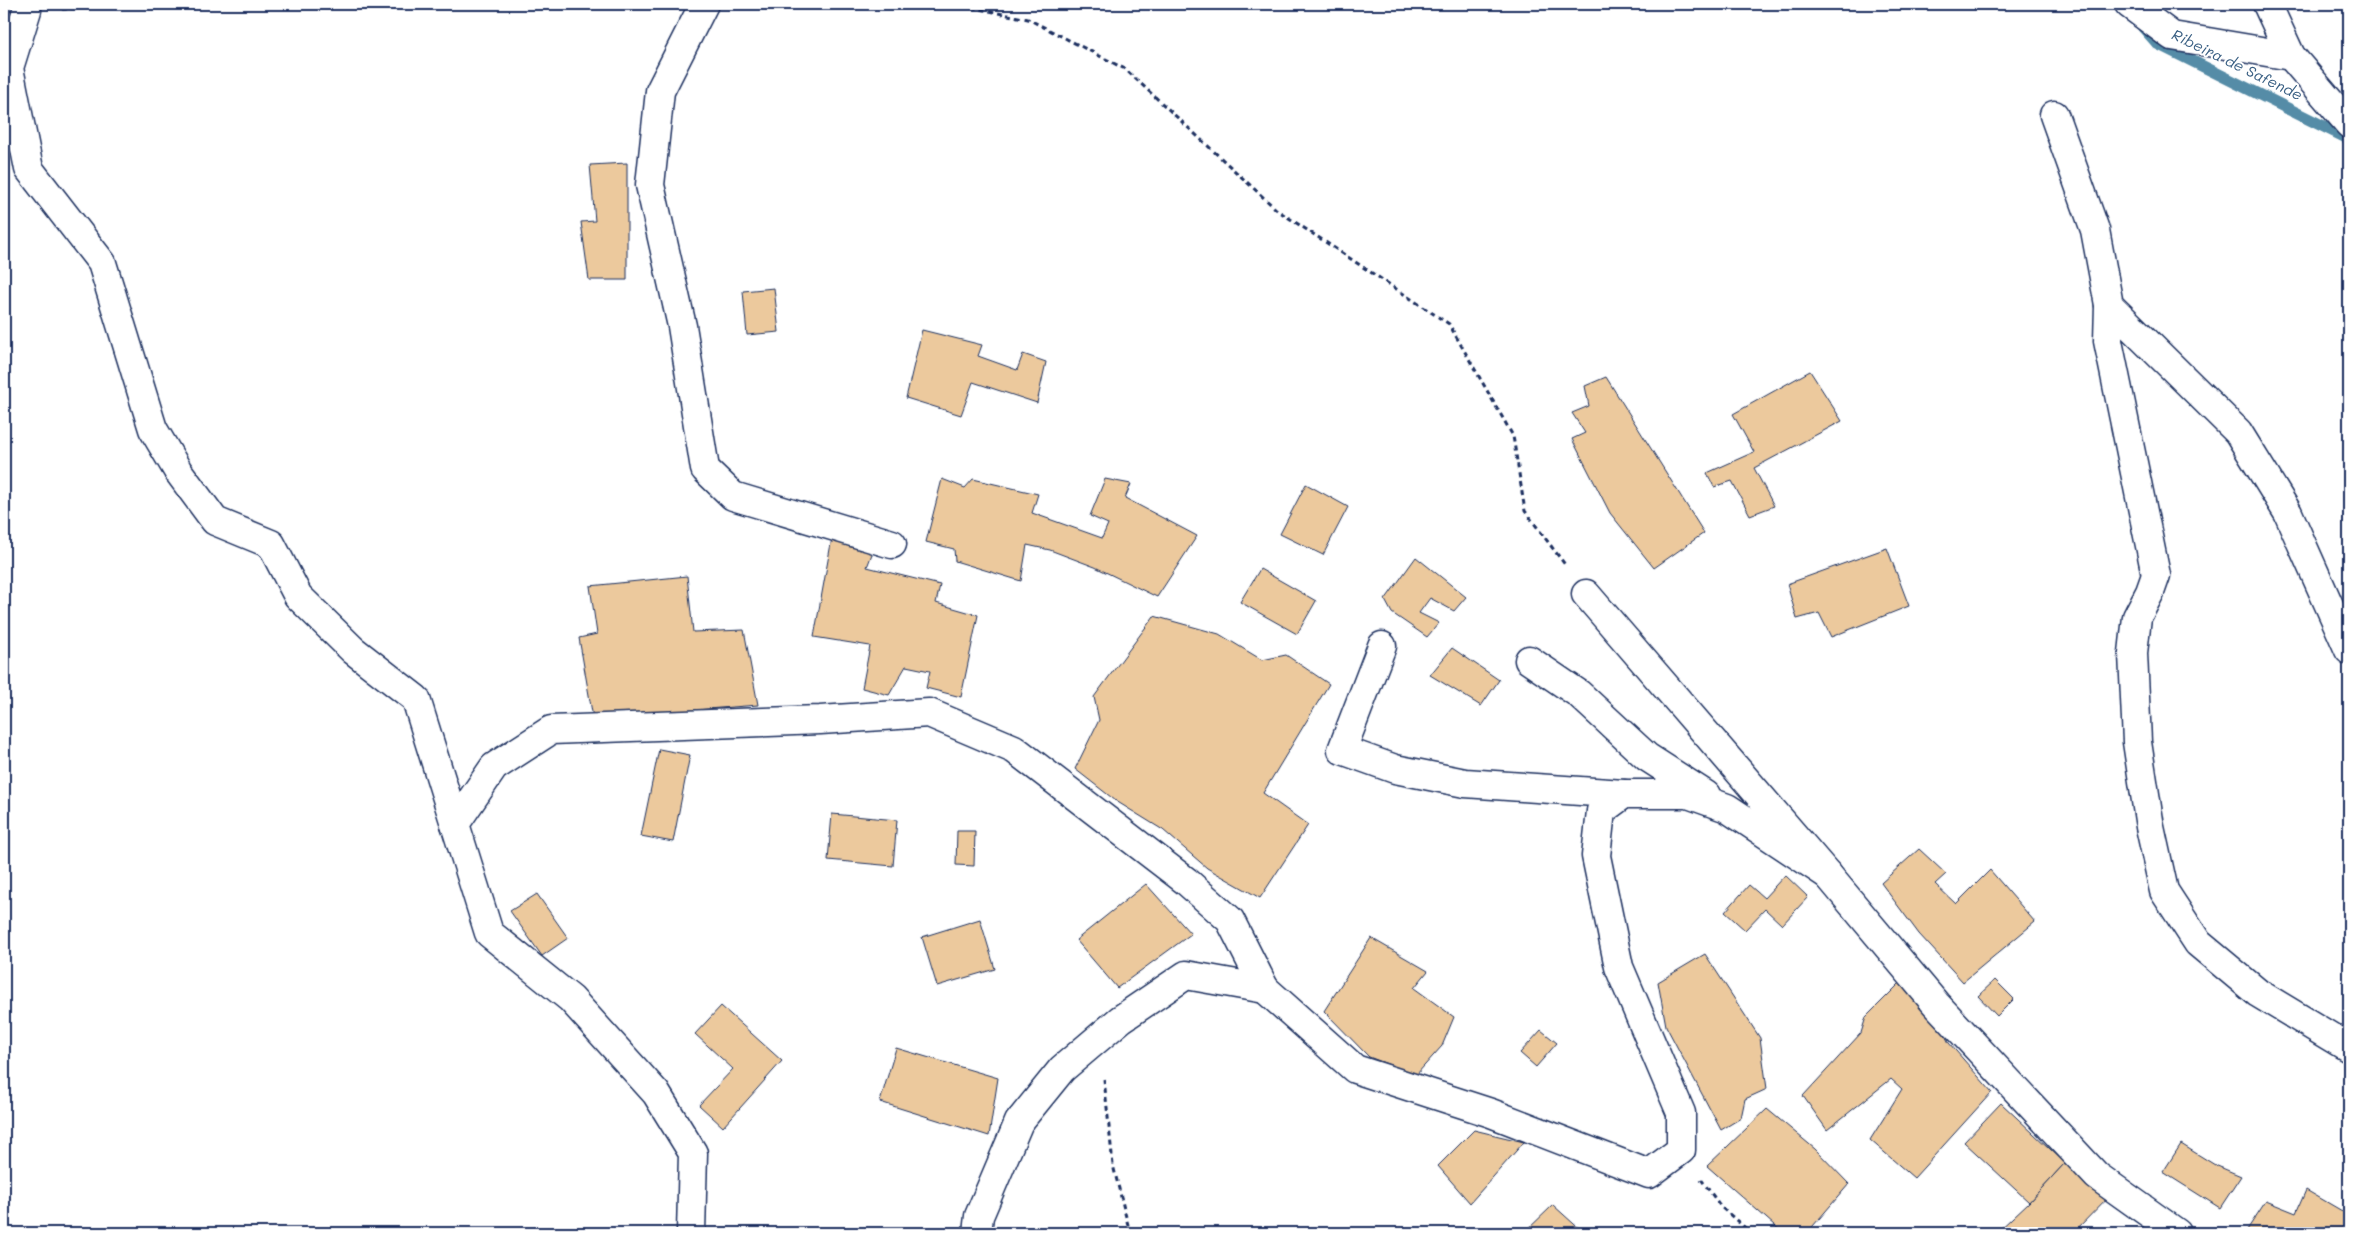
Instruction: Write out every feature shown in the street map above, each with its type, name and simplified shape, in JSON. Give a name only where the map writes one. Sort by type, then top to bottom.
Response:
[{"type":"street","points":[[704,4],[660,91],[650,185],[682,326],[705,469],[733,496],[892,544]]},
{"type":"street","points":[[2129,4],[2172,36],[2291,56]]},
{"type":"street","points":[[2268,4],[2291,56],[2349,124]]},
{"type":"street","points":[[28,10],[9,68],[29,168],[102,263],[153,429],[178,471],[215,521],[271,544],[298,596],[353,650],[416,699],[489,933],[571,999],[656,1093],[693,1153],[691,1233]]},
{"type":"street","points":[[2054,115],[2095,230],[2109,305],[2108,341],[2156,574],[2150,592],[2137,617],[2134,653],[2137,742],[2150,827],[2164,891],[2198,943],[2258,993],[2349,1048]]},
{"type":"street","points":[[2109,305],[2238,432],[2288,513],[2349,650]]},
{"type":"street","points":[[1586,594],[1828,875],[1936,1004],[2097,1176],[2177,1233]]},
{"type":"street","points":[[1382,646],[1342,750],[1395,769],[1465,783],[1624,794],[1688,794],[1727,808]]},
{"type":"street","points":[[1529,660],[1579,694],[1647,757],[1828,875]]},
{"type":"street","points":[[455,824],[494,767],[551,730],[820,720],[929,712],[1014,749],[1186,881],[1230,920],[1265,989],[1355,1069],[1492,1113],[1649,1174],[1681,1150],[1681,1113],[1619,967],[1596,856],[1601,811],[1624,794]]},
{"type":"street","points":[[977,1233],[979,1216],[1019,1122],[1062,1069],[1100,1036],[1121,1019],[1186,975],[1265,989]]},
{"type":"path","points":[[28,10],[141,4]]},
{"type":"path","points":[[954,4],[1028,19],[1125,69],[1277,210],[1449,324],[1513,436],[1525,511],[1586,594]]},
{"type":"path","points":[[1100,1036],[1113,1164],[1130,1233]]},
{"type":"path","points":[[1681,1150],[1721,1207],[1751,1233]]},
{"type":"building","points":[[627,163],[627,280],[589,280],[581,222],[595,221],[590,165]]},
{"type":"building","points":[[774,288],[779,332],[747,335],[743,291]]},
{"type":"building","points":[[922,330],[982,345],[978,356],[1017,370],[1023,354],[1046,362],[1037,403],[973,382],[961,415],[906,398]]},
{"type":"building","points":[[1810,371],[1842,421],[1754,468],[1774,506],[1750,515],[1732,481],[1714,487],[1707,473],[1754,452],[1733,414]]},
{"type":"building","points":[[1606,377],[1704,533],[1654,568],[1610,513],[1572,439],[1585,433],[1572,413],[1589,406],[1585,386]]},
{"type":"building","points":[[942,479],[965,488],[973,479],[1038,494],[1032,513],[1102,538],[1108,524],[1090,516],[1105,479],[1131,484],[1125,498],[1197,536],[1157,597],[1095,567],[1050,550],[1027,545],[1021,581],[955,561],[954,549],[926,542]]},
{"type":"building","points":[[1306,484],[1348,507],[1323,555],[1280,534]]},
{"type":"building","points":[[832,538],[875,546],[867,567],[940,585],[936,603],[978,615],[961,697],[926,688],[930,671],[906,666],[889,695],[862,688],[870,646],[814,637]]},
{"type":"building","points":[[1887,548],[1909,606],[1831,637],[1819,613],[1797,619],[1787,584]]},
{"type":"building","points":[[1416,557],[1466,597],[1454,611],[1430,598],[1419,613],[1439,623],[1427,637],[1392,613],[1385,600]]},
{"type":"building","points":[[1260,569],[1316,601],[1297,634],[1240,602]]},
{"type":"building","points":[[687,576],[693,632],[744,630],[758,705],[593,718],[579,638],[597,634],[590,586]]},
{"type":"building","points":[[1154,616],[1219,634],[1262,660],[1286,655],[1329,684],[1263,793],[1308,825],[1260,898],[1207,868],[1163,830],[1116,801],[1075,769],[1099,720],[1094,697]]},
{"type":"building","points":[[1452,648],[1499,680],[1481,706],[1430,675]]},
{"type":"building","points":[[659,749],[690,755],[673,842],[641,836]]},
{"type":"building","points":[[832,814],[897,820],[893,866],[828,860]]},
{"type":"building","points":[[957,831],[975,831],[974,866],[956,865]]},
{"type":"building","points":[[1919,849],[1946,874],[1935,884],[1956,904],[1990,870],[2035,922],[1963,982],[1919,934],[1881,883]]},
{"type":"building","points":[[1785,875],[1808,897],[1782,925],[1765,909],[1745,930],[1725,912],[1749,885],[1764,898]]},
{"type":"building","points":[[1146,884],[1191,934],[1117,988],[1076,940]]},
{"type":"building","points":[[537,894],[568,938],[542,956],[510,911]]},
{"type":"building","points":[[980,919],[995,969],[937,986],[922,937]]},
{"type":"building","points":[[1371,938],[1428,971],[1414,988],[1454,1017],[1442,1046],[1416,1075],[1369,1057],[1324,1011]]},
{"type":"building","points":[[1705,954],[1760,1038],[1767,1089],[1745,1099],[1741,1118],[1721,1130],[1666,1026],[1658,982]]},
{"type":"building","points":[[1906,977],[1925,997],[1949,1043],[1992,1092],[1914,1178],[1870,1140],[1902,1089],[1891,1079],[1827,1130],[1803,1096],[1861,1033],[1866,1017]]},
{"type":"building","points":[[1995,980],[2014,999],[1997,1016],[1978,996]]},
{"type":"building","points":[[721,1006],[782,1061],[723,1127],[699,1105],[733,1069],[695,1034]]},
{"type":"building","points":[[1541,1030],[1557,1043],[1536,1067],[1520,1053]]},
{"type":"building","points":[[896,1048],[998,1078],[989,1136],[880,1102]]},
{"type":"building","points":[[2001,1103],[2065,1163],[2029,1202],[1964,1142]]},
{"type":"building","points":[[1767,1109],[1815,1149],[1849,1184],[1807,1233],[1783,1233],[1707,1166]]},
{"type":"building","points":[[1474,1130],[1524,1142],[1470,1203],[1438,1166]]},
{"type":"building","points":[[2181,1144],[2215,1165],[2241,1176],[2220,1208],[2163,1172]]},
{"type":"building","points":[[2079,1154],[2117,1188],[2073,1233],[1996,1233],[2029,1202],[2065,1163]]},
{"type":"building","points":[[2306,1190],[2349,1215],[2349,1233],[2252,1233],[2247,1230],[2266,1201],[2296,1213]]},
{"type":"building","points":[[1553,1205],[1584,1233],[1524,1233]]},
{"type":"waterway","name":"Ribeira de Safende","points":[[2143,27],[2158,44],[2349,139]]}]
